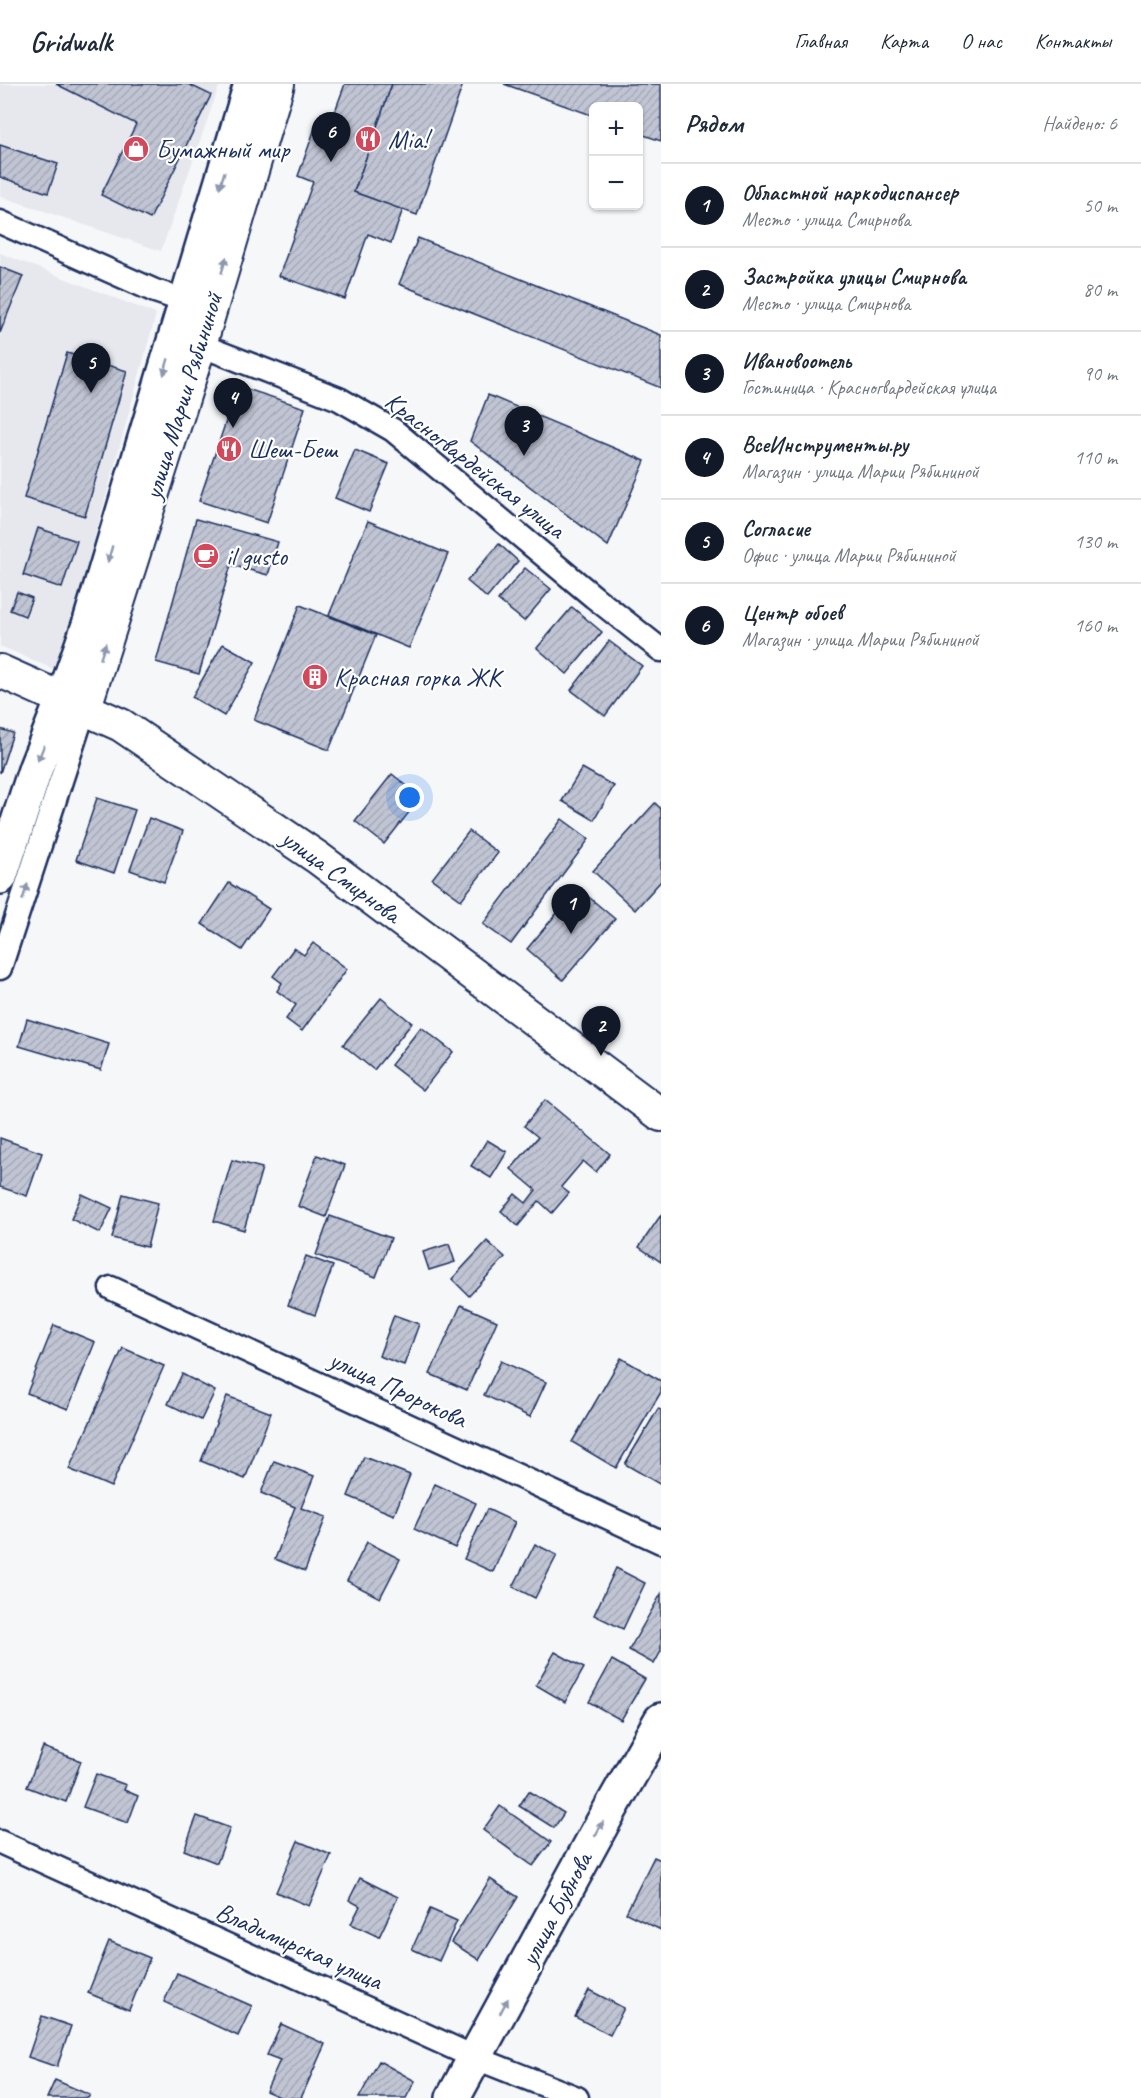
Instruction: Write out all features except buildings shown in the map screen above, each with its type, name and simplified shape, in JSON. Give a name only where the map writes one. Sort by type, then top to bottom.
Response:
[{"type":"highway","name":"улица Марии Рябининой","points":[[74,703],[90,622],[251,84]]},
{"type":"highway","points":[[0,877],[36,767],[74,703]]},
{"type":"highway","name":"улица Бубнова","points":[[453,2098],[661,1720]]},
{"type":"main road","name":"улица Марии Рябининой","points":[[74,703],[200,345],[278,84]]},
{"type":"main road","name":"улица Смирнова","points":[[0,671],[122,725],[318,858],[661,1115]]},
{"type":"street","points":[[0,222],[155,291],[185,301]]},
{"type":"street","name":"Красногвардейская улица","points":[[200,345],[339,399],[393,430],[661,650]]},
{"type":"street","points":[[0,968],[74,703]]},
{"type":"street","name":"улица Пророкова","points":[[111,1288],[661,1542]]},
{"type":"street","name":"Владимирская улица","points":[[0,1842],[476,2058],[577,2098]]},
{"type":"shaded area","points":[[0,84],[220,84],[161,251],[0,196]]},
{"type":"shaded area","points":[[0,253],[156,314],[58,671],[0,646]]},
{"type":"place","name":"Mia!","points":[[368,139]]},
{"type":"place","name":"Бумажный мир","points":[[136,149]]},
{"type":"place","name":"Центр обоев","points":[[331,162]]},
{"type":"place","name":"Согласие","points":[[91,393]]},
{"type":"place","name":"ВсеИнструменты.ру","points":[[233,428]]},
{"type":"place","name":"Шеш-Беш","points":[[229,449]]},
{"type":"place","name":"Ивановоотель","points":[[524,456]]},
{"type":"place","name":"il gusto","points":[[206,556]]},
{"type":"place","name":"Красная горка ЖК","points":[[315,677]]},
{"type":"place","name":"Областной наркодиспансер","points":[[571,934]]},
{"type":"place","name":"Застройка улицы Смирнова","points":[[601,1056]]}]
